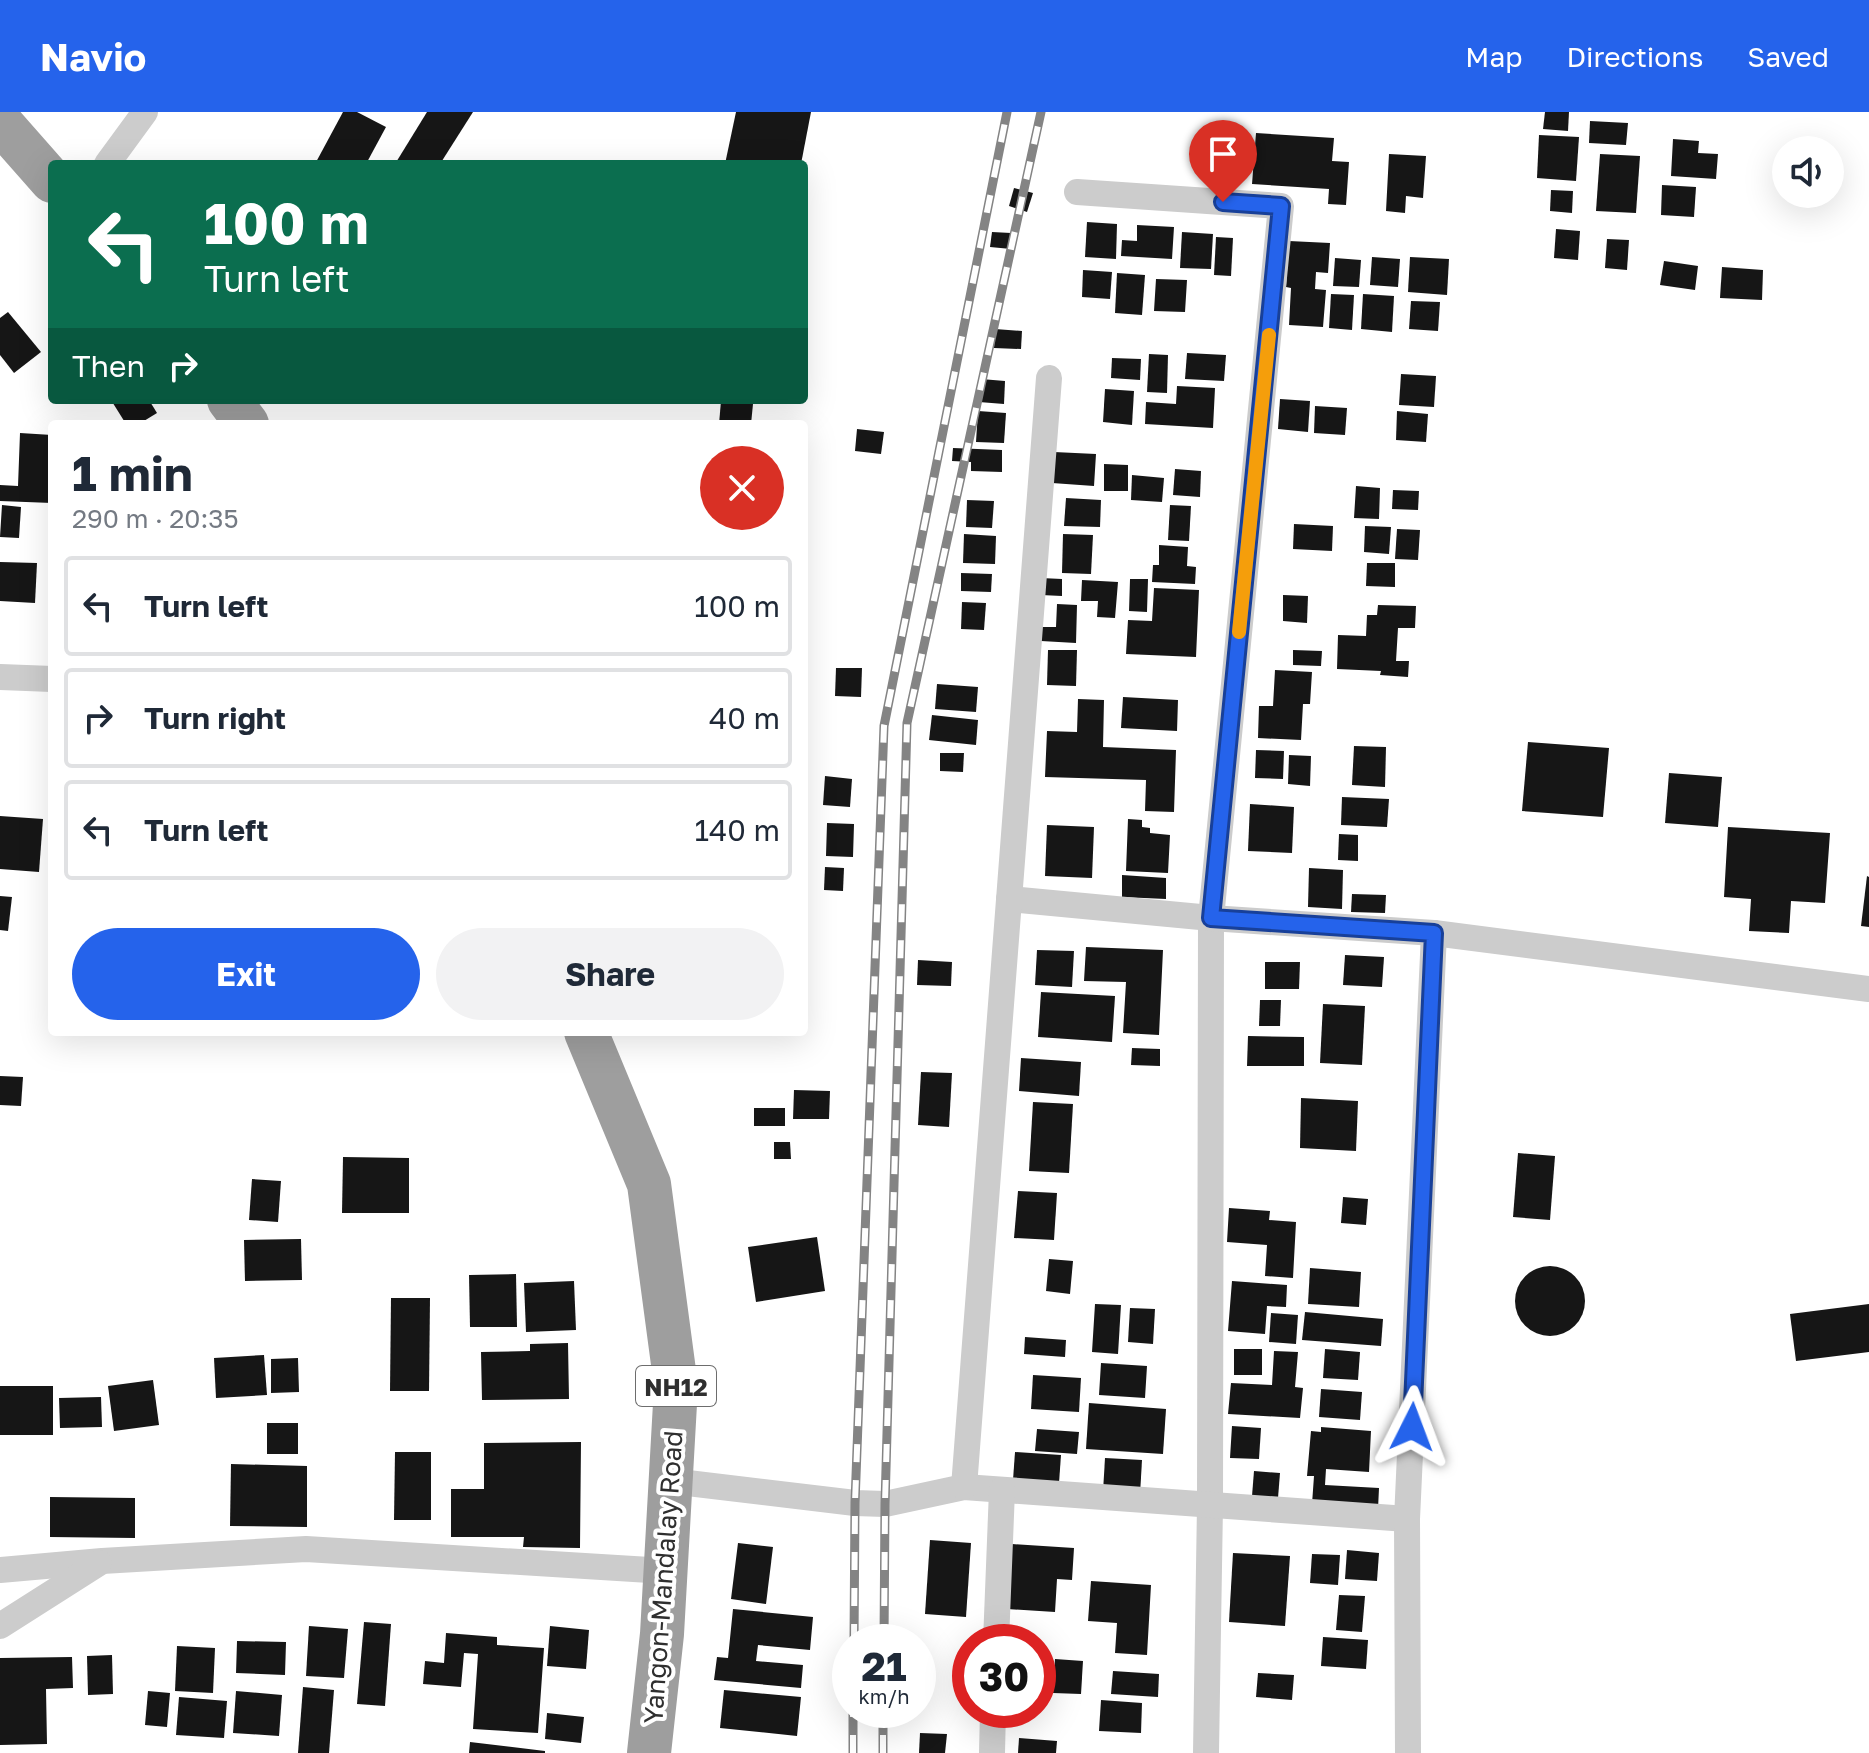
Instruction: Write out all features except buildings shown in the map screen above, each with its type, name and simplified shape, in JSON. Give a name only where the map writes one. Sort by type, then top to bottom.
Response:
[{"type":"highway","points":[[0,122],[48,176]]},
{"type":"highway","name":"Yangon-Mandalay Road","points":[[588,1036],[649,1184],[676,1386],[662,1634],[649,1753]]},
{"type":"street","points":[[110,160],[145,112]]},
{"type":"street","points":[[1077,192],[1281,206],[1211,918],[1210,1505],[1206,1753]]},
{"type":"street","points":[[964,1487],[1049,378]]},
{"type":"street","points":[[0,677],[48,679]]},
{"type":"street","points":[[1009,899],[1211,918],[1434,933],[1869,989]]},
{"type":"street","points":[[1408,1753],[1407,1519],[1434,933]]},
{"type":"street","points":[[671,1481],[855,1503],[885,1504],[964,1487],[1407,1519]]},
{"type":"street","points":[[997,1624],[1002,1490]]},
{"type":"street","points":[[0,1570],[306,1549],[666,1571]]},
{"type":"street","points":[[0,1626],[102,1561]]},
{"type":"street","points":[[992,1753],[993,1728]]},
{"type":"railway","points":[[854,1624],[855,1503],[884,726],[1007,112]]},
{"type":"railway","points":[[884,1624],[907,723],[1041,112]]},
{"type":"railway","points":[[853,1728],[853,1753]]},
{"type":"railway","points":[[883,1728],[883,1753]]},
{"type":"slow traffic","points":[[1239,632],[1269,335]]},
{"type":"route","points":[[1223,202],[1281,206],[1211,918],[1434,933],[1412,1427]]}]
